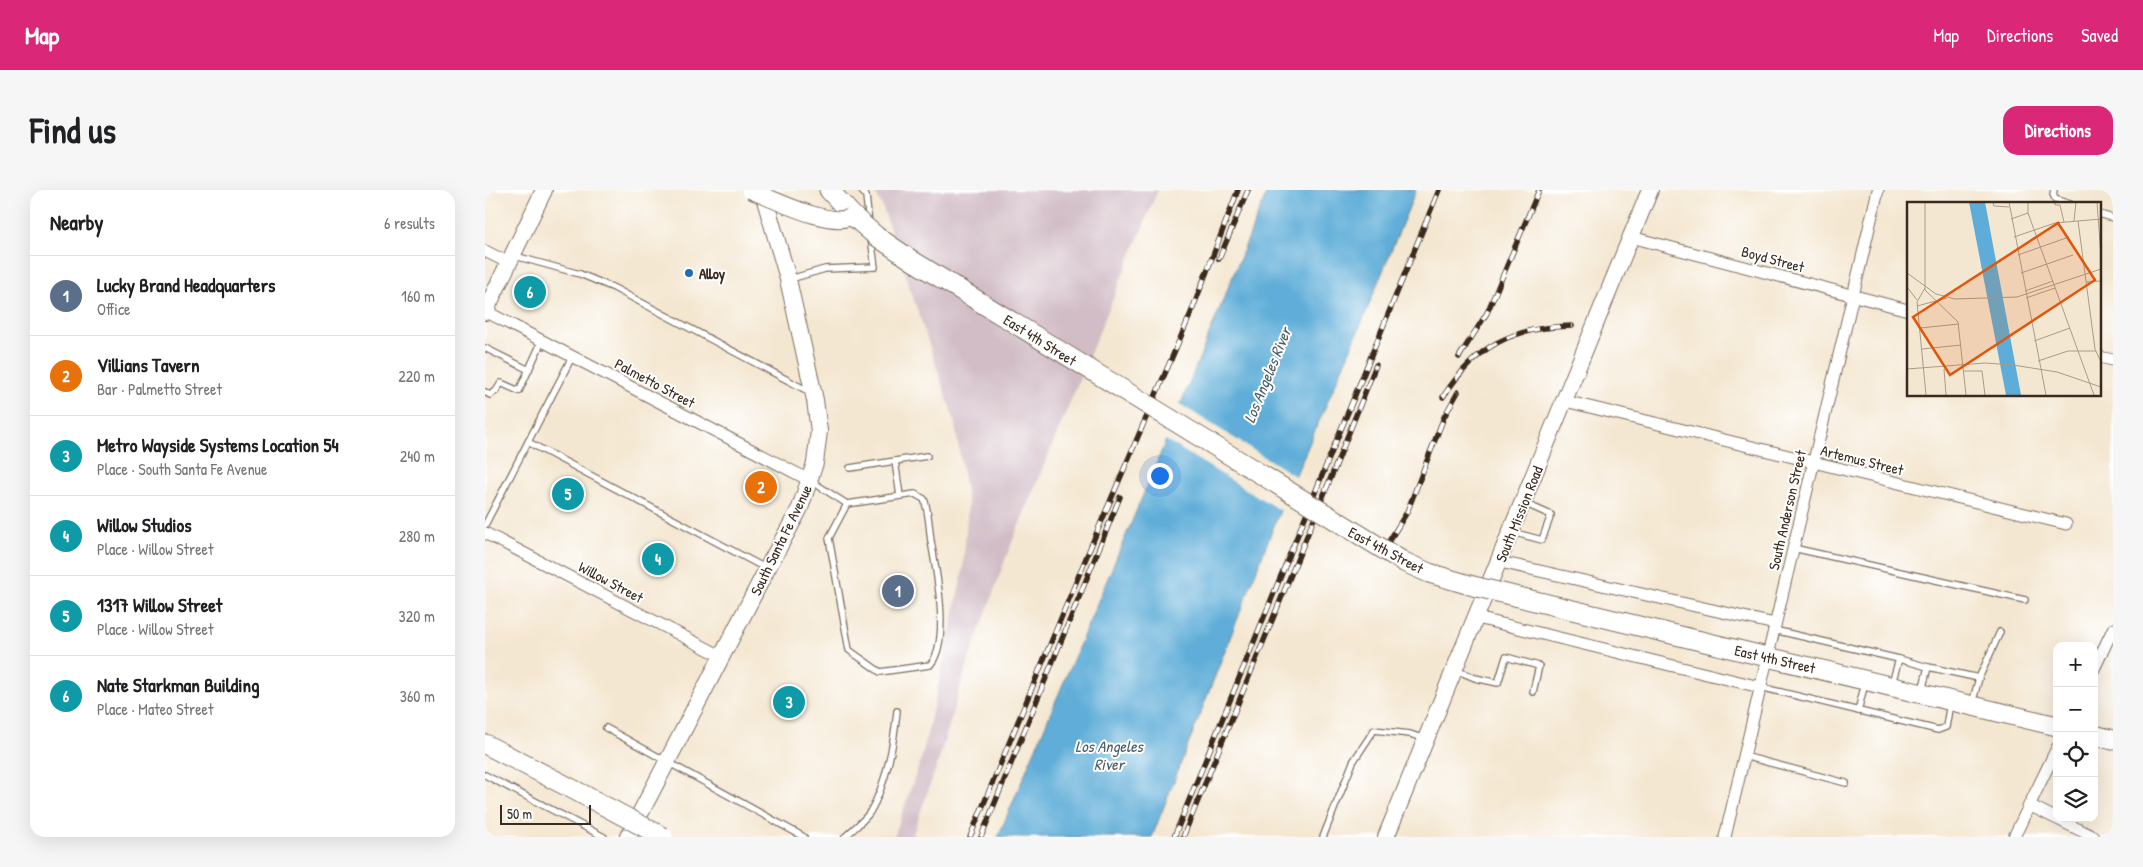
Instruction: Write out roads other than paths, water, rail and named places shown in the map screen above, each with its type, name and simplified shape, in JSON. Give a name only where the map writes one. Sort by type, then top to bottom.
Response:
[{"type":"main road","name":"East 4th Street","points":[[829,190],[853,216],[876,236],[913,261],[1404,562],[1429,573],[1473,586],[2053,725]]},
{"type":"main road","points":[[2098,736],[2113,740]]},
{"type":"main road","points":[[485,744],[663,837]]},
{"type":"street","points":[[485,311],[544,190]]},
{"type":"street","points":[[750,190],[826,219],[847,220],[853,216]]},
{"type":"street","name":"South Santa Fe Avenue","points":[[634,834],[668,761],[800,508],[811,481],[815,464],[819,439],[813,394],[787,279],[762,190]]},
{"type":"street","name":"South Mission Road","points":[[1386,837],[1456,670],[1650,190]]},
{"type":"street","name":"South Anderson Street","points":[[1725,837],[1878,190]]},
{"type":"street","name":"Boyd Street","points":[[1631,237],[1907,310]]},
{"type":"street","points":[[485,251],[511,259]]},
{"type":"street","name":"Palmetto Street","points":[[485,311],[811,481]]},
{"type":"street","name":"Artemus Street","points":[[1565,401],[2066,524]]},
{"type":"street","name":"Willow Street","points":[[485,533],[723,657]]},
{"type":"street","points":[[1500,562],[1775,627]]},
{"type":"street","name":"East 4th Street","points":[[1477,618],[1760,687]]},
{"type":"street","points":[[2098,661],[2113,629]]},
{"type":"street","points":[[2014,837],[2053,756]]},
{"type":"street","points":[[2029,805],[2094,837]]},
{"type":"lane","points":[[787,279],[825,269],[875,266],[866,196],[861,190]]},
{"type":"lane","points":[[2055,190],[2053,194],[2055,199],[2064,202]]},
{"type":"lane","points":[[511,259],[580,274],[614,288],[813,394]]},
{"type":"lane","points":[[485,392],[490,395],[496,391],[501,383],[519,391],[542,341]]},
{"type":"lane","points":[[485,348],[529,370]]},
{"type":"lane","points":[[485,525],[572,357]]},
{"type":"lane","points":[[528,442],[767,569]]},
{"type":"lane","points":[[850,468],[927,456]]},
{"type":"lane","points":[[895,461],[900,496]]},
{"type":"lane","points":[[811,481],[831,496],[847,504],[919,495],[926,503],[941,600],[941,632],[934,660],[930,665],[880,672],[849,650],[829,538],[847,504]]},
{"type":"lane","points":[[1512,532],[1542,540],[1551,515],[1523,503]]},
{"type":"lane","points":[[1793,548],[2025,600]]},
{"type":"lane","points":[[1775,627],[1928,667],[1979,678]]},
{"type":"lane","points":[[1972,706],[1979,678],[2000,632]]},
{"type":"lane","points":[[1456,670],[1475,678],[1498,683],[1506,657],[1539,666],[1533,692]]},
{"type":"lane","points":[[1891,686],[1899,659]]},
{"type":"lane","points":[[1922,694],[1928,667]]},
{"type":"lane","points":[[1858,711],[1866,680]]},
{"type":"lane","points":[[1760,687],[1938,730],[1946,727],[1950,701]]},
{"type":"lane","points":[[845,837],[869,814],[878,794],[895,735],[897,711]]},
{"type":"lane","points":[[606,728],[804,837]]},
{"type":"lane","points":[[1323,837],[1353,762],[1374,730],[1410,734],[1427,740]]},
{"type":"lane","points":[[1744,756],[1846,783]]},
{"type":"lane","points":[[485,775],[603,837]]},
{"type":"water","name":"Los Angeles River","points":[[1268,190],[1416,190],[1357,334],[1277,518],[1152,837],[998,837],[1155,467]]},
{"type":"railway","points":[[970,837],[1091,546],[1191,313],[1238,190]]},
{"type":"railway","points":[[1219,259],[1248,190]]},
{"type":"railway","points":[[1174,837],[1439,190]]},
{"type":"railway","points":[[1459,357],[1487,313],[1539,190]]},
{"type":"railway","points":[[1443,397],[1468,365],[1482,352],[1497,343],[1513,335],[1531,330],[1572,326]]},
{"type":"railway","points":[[1183,837],[1376,365]]},
{"type":"railway","points":[[1383,551],[1407,512],[1444,417],[1458,392]]},
{"type":"railway","points":[[981,837],[1120,497]]},
{"type":"place","name":"Alloy","points":[[689,273]]},
{"type":"place","name":"Nate Starkman Building","points":[[530,292]]},
{"type":"place","name":"Villians Tavern","points":[[761,487]]},
{"type":"place","name":"1317 Willow Street","points":[[568,494]]},
{"type":"place","name":"Willow Studios","points":[[658,559]]},
{"type":"place","name":"Lucky Brand Headquarters","points":[[898,591]]},
{"type":"place","name":"Metro Wayside Systems Location 54","points":[[789,702]]}]
